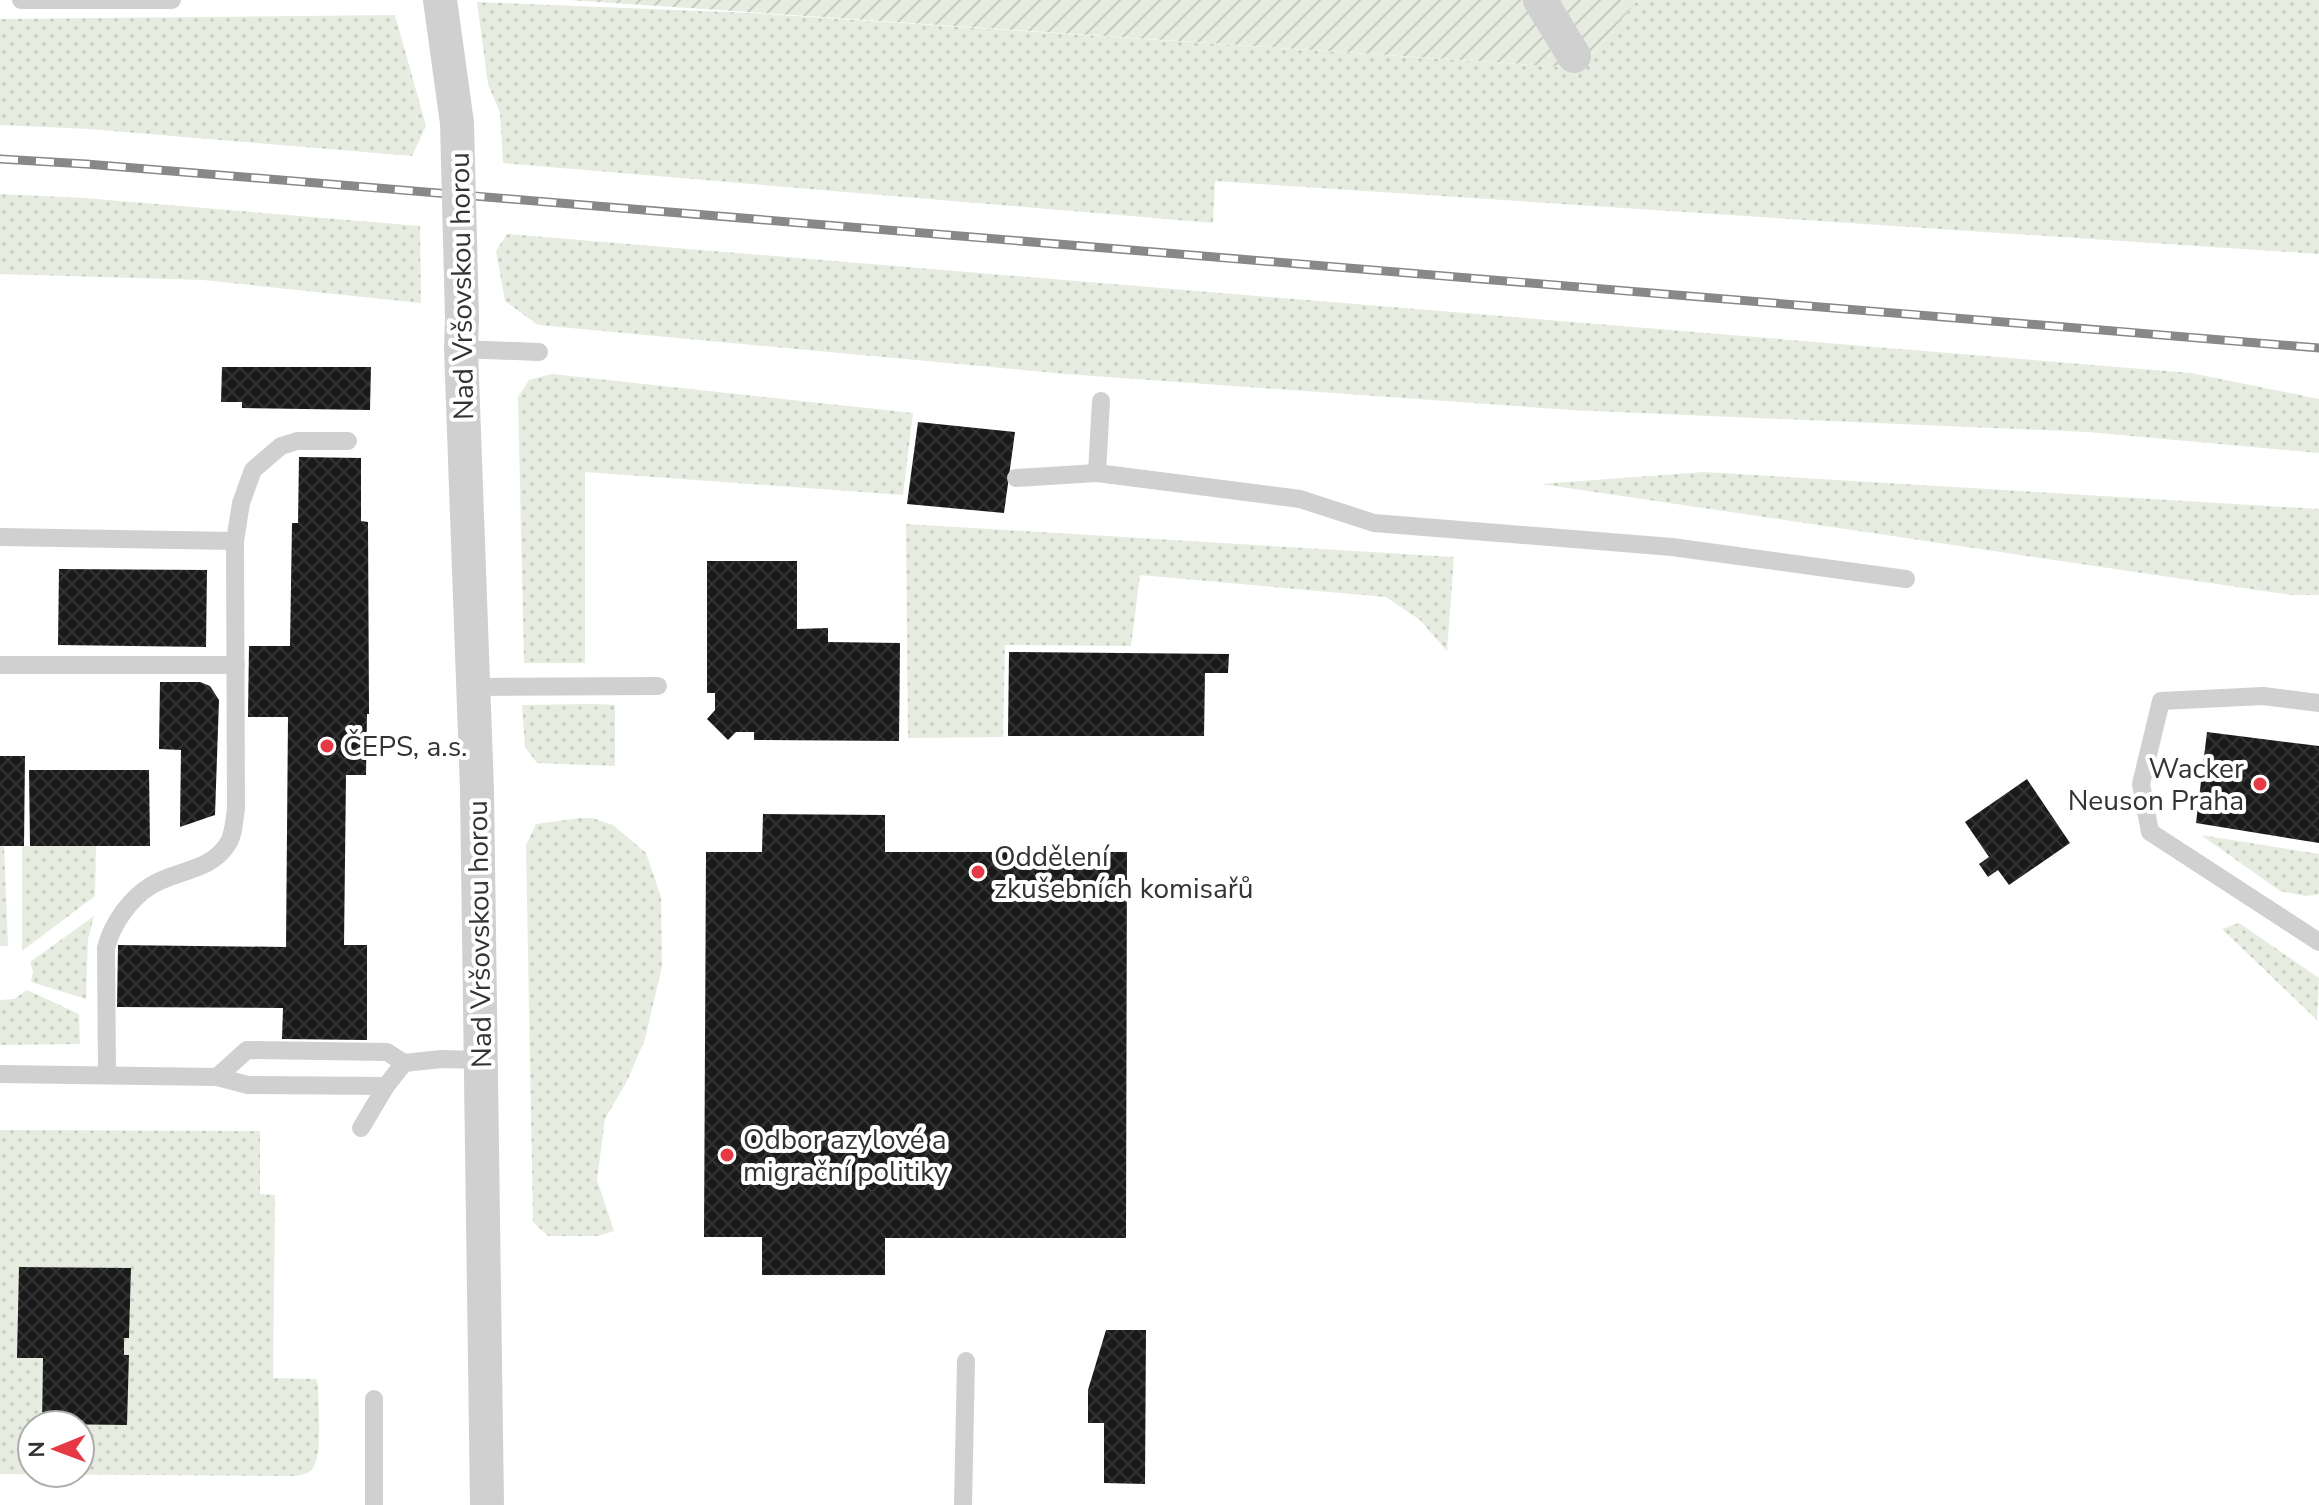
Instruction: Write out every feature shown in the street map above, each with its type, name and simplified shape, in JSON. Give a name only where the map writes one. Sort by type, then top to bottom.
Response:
[{"type":"street","name":"Nad Vršovskou horou","points":[[440,0],[457,123],[477,791],[487,1505]]},
{"type":"street","points":[[1540,0],[1574,56]]},
{"type":"lane","points":[[21,0],[172,0]]},
{"type":"lane","points":[[462,333],[539,352]]},
{"type":"lane","points":[[1097,473],[1101,401]]},
{"type":"lane","points":[[107,1075],[106,948],[111,930],[128,906],[151,885],[211,862],[229,843],[236,809],[235,541],[241,503],[253,470],[281,446],[297,441],[348,441]]},
{"type":"lane","points":[[1016,478],[1097,473],[1300,499],[1374,523],[1672,547],[1906,579]]},
{"type":"lane","points":[[0,537],[235,541]]},
{"type":"lane","points":[[0,665],[236,665]]},
{"type":"lane","points":[[472,687],[658,686]]},
{"type":"lane","points":[[2319,703],[2263,696],[2161,701],[2141,784],[2150,832],[2319,942]]},
{"type":"lane","points":[[217,1077],[247,1050],[387,1052],[404,1063],[442,1059],[482,1060]]},
{"type":"lane","points":[[361,1128],[404,1063]]},
{"type":"lane","points":[[0,1074],[217,1077],[248,1085],[386,1086]]},
{"type":"lane","points":[[963,1505],[966,1361]]},
{"type":"lane","points":[[374,1399],[374,1505]]},
{"type":"shaded area","points":[[569,0],[1638,0],[1580,68]]},
{"type":"shaded area","points":[[1638,0],[2319,0],[2319,254],[1215,181],[1213,223],[503,163],[500,113],[488,84],[477,2],[751,13],[1580,68]]},
{"type":"shaded area","points":[[395,15],[426,126],[412,156],[89,129],[0,125],[0,19]]},
{"type":"shaded area","points":[[0,194],[420,226],[421,303],[203,280],[0,274]]},
{"type":"shaded area","points":[[507,234],[2191,373],[2319,399],[2319,453],[2088,432],[1571,410],[1066,374],[538,325],[505,301],[496,251]]},
{"type":"shaded area","points":[[552,374],[913,413],[903,495],[585,472],[585,663],[524,663],[518,397],[529,380]]},
{"type":"shaded area","points":[[1704,472],[2319,509],[2319,595],[2291,595],[1541,484]]},
{"type":"shaded area","points":[[906,524],[1454,557],[1447,651],[1420,620],[1386,597],[1140,575],[1131,646],[1005,645],[1003,737],[908,738]]},
{"type":"shaded area","points":[[522,705],[615,705],[615,766],[537,763],[525,747]]},
{"type":"shaded area","points":[[592,818],[613,825],[646,853],[661,897],[662,966],[645,1039],[628,1079],[605,1119],[597,1180],[614,1231],[598,1236],[548,1236],[533,1222],[526,845],[536,824]]},
{"type":"shaded area","points":[[2201,835],[2319,854],[2319,894],[2306,896],[2280,891]]},
{"type":"shaded area","points":[[0,846],[4,846],[8,946],[0,946]]},
{"type":"shaded area","points":[[22,846],[96,846],[95,896],[22,951]]},
{"type":"shaded area","points":[[94,916],[88,939],[86,999],[31,982],[33,971],[30,962]]},
{"type":"shaded area","points":[[2239,923],[2319,978],[2317,1020],[2222,929]]},
{"type":"shaded area","points":[[27,990],[79,1014],[80,1044],[0,1045],[0,1000],[14,999]]},
{"type":"shaded area","points":[[0,1130],[260,1131],[260,1194],[275,1195],[273,1378],[316,1379],[319,1440],[313,1468],[296,1476],[96,1475],[96,1425],[127,1425],[129,1356],[124,1355],[124,1338],[129,1337],[131,1268],[19,1267],[18,1358],[43,1358],[42,1409],[16,1409],[16,1474],[0,1474]]},
{"type":"building","points":[[222,367],[371,367],[370,410],[242,408],[242,402],[221,402]]},
{"type":"building","points":[[918,422],[1015,432],[1004,513],[907,504]]},
{"type":"building","name":"ČEPS, a.s.","points":[[299,457],[361,458],[361,521],[368,522],[369,714],[366,775],[346,775],[344,945],[367,945],[367,1040],[282,1039],[283,1008],[117,1007],[118,945],[286,947],[288,717],[248,717],[249,646],[290,646],[292,523],[298,523]]},
{"type":"building","points":[[707,561],[797,561],[797,629],[828,628],[828,642],[900,643],[899,741],[754,740],[754,732],[736,732],[728,740],[707,719],[715,710],[715,693],[707,693]]},
{"type":"building","points":[[59,569],[207,570],[206,647],[58,645]]},
{"type":"building","points":[[1009,652],[1229,654],[1228,673],[1205,673],[1204,736],[1008,736]]},
{"type":"building","points":[[160,682],[200,682],[210,686],[219,700],[215,815],[180,827],[181,750],[159,749]]},
{"type":"building","name":"Wacker Neuson Praha","points":[[2207,732],[2319,746],[2319,843],[2196,823]]},
{"type":"building","points":[[0,756],[25,756],[24,846],[0,846]]},
{"type":"building","points":[[29,770],[149,770],[150,846],[30,846]]},
{"type":"building","points":[[2027,779],[2070,843],[2009,885],[1998,870],[1988,877],[1979,864],[1989,857],[1965,822]]},
{"type":"building","points":[[763,814],[885,815],[885,852],[1127,852],[1126,1238],[885,1238],[885,1275],[762,1275],[762,1237],[704,1237],[706,852],[762,852]]},
{"type":"building","points":[[19,1267],[131,1268],[129,1338],[124,1338],[124,1355],[129,1355],[127,1425],[96,1425],[96,1409],[42,1409],[43,1358],[17,1358]]},
{"type":"building","points":[[1106,1330],[1146,1330],[1145,1484],[1104,1483],[1104,1423],[1088,1423],[1088,1390]]},
{"type":"railway","points":[[0,159],[2319,348]]},
{"type":"place","name":"ČEPS, a.s.","points":[[327,746]]},
{"type":"place","name":"Wacker Neuson Praha","points":[[2260,784]]},
{"type":"place","name":"Oddělení zkušebních komisařů","points":[[978,872]]},
{"type":"place","name":"Odbor azylové a migrační politiky","points":[[727,1155]]}]
